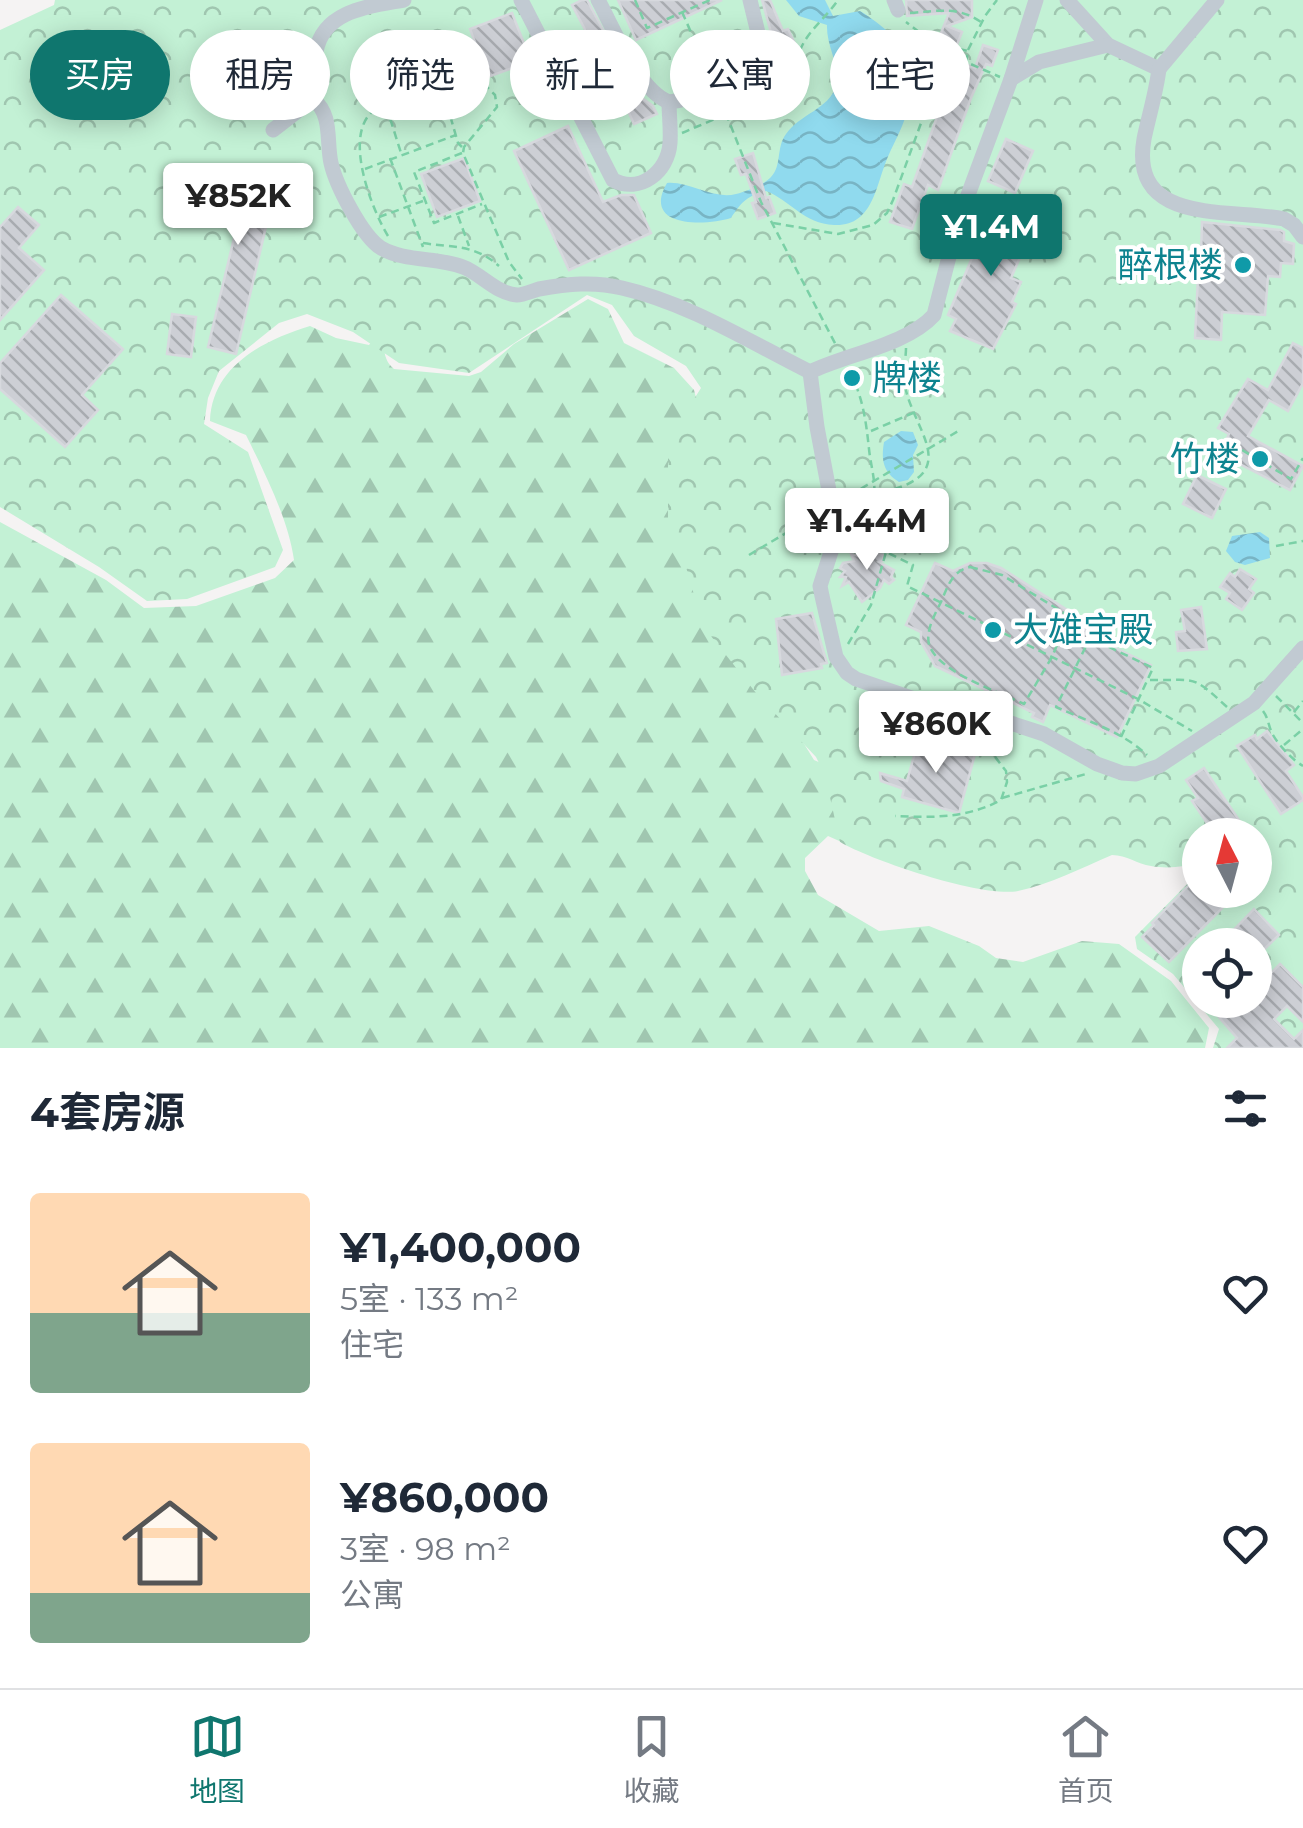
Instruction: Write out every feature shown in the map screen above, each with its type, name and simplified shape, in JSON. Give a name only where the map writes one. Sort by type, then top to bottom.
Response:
[{"type":"lane","points":[[327,30],[343,14],[404,0]]},
{"type":"lane","points":[[520,0],[613,180],[628,186],[654,176],[669,152],[669,102],[656,95],[637,71],[598,0]]},
{"type":"lane","points":[[750,0],[757,30]]},
{"type":"lane","points":[[326,120],[331,163],[353,211],[380,247],[398,254],[420,250],[464,267],[517,295],[594,283],[647,294],[810,372],[906,336],[934,315],[958,222],[1012,79],[1036,0]]},
{"type":"lane","points":[[1067,0],[1108,45],[1159,69]]},
{"type":"lane","points":[[1217,0],[1159,69],[1144,139],[1144,168],[1149,184],[1172,204],[1284,219],[1303,237]]},
{"type":"lane","points":[[1012,79],[1039,62],[1108,45]]},
{"type":"lane","points":[[273,130],[286,120]]},
{"type":"lane","points":[[810,372],[837,533],[820,586],[840,664],[856,679],[941,708],[980,713],[1044,734],[1107,768],[1136,774],[1160,766],[1254,703],[1303,648]]},
{"type":"path","points":[[635,0],[647,28],[710,0]]},
{"type":"path","points":[[970,47],[997,0]]},
{"type":"path","points":[[810,35],[837,1]]},
{"type":"path","points":[[916,30],[900,18],[900,8],[954,9],[968,12],[982,22]]},
{"type":"path","points":[[970,63],[1012,79]]},
{"type":"path","points":[[490,89],[496,95],[497,107],[490,116]]},
{"type":"path","points":[[366,120],[359,135],[364,169],[378,218],[398,254]]},
{"type":"path","points":[[389,120],[401,153]]},
{"type":"path","points":[[453,120],[458,143],[507,258],[516,275],[540,289]]},
{"type":"path","points":[[484,203],[434,223],[414,172],[463,150],[487,120]]},
{"type":"path","points":[[670,133],[709,120]]},
{"type":"path","points":[[771,223],[838,234],[862,230],[887,213],[922,120]]},
{"type":"path","points":[[364,169],[458,134]]},
{"type":"path","points":[[390,158],[420,250],[470,247],[499,266],[507,258]]},
{"type":"path","points":[[749,170],[771,223],[861,394],[876,492],[859,522],[837,533]]},
{"type":"path","points":[[378,218],[425,200]]},
{"type":"path","points":[[457,214],[470,247]]},
{"type":"path","points":[[840,664],[854,629],[870,605],[894,535],[888,501],[891,490],[912,484],[926,470],[929,455],[925,434],[904,379],[906,336]]},
{"type":"path","points":[[869,432],[914,413]]},
{"type":"path","points":[[749,555],[960,430]]},
{"type":"path","points":[[1242,450],[1291,479],[1303,458]]},
{"type":"path","points":[[872,505],[890,517]]},
{"type":"path","points":[[1276,546],[1303,541]]},
{"type":"path","points":[[886,552],[914,565],[907,586],[1138,699],[1202,737]]},
{"type":"path","points":[[986,569],[1070,616],[1052,657],[1024,704],[946,667],[928,643],[930,627],[950,580],[961,570],[986,569]]},
{"type":"path","points":[[1121,737],[1153,668],[1090,638],[1056,707],[1121,737],[1134,742],[1160,766]]},
{"type":"path","points":[[1148,680],[1190,678],[1235,715]]},
{"type":"path","points":[[1268,691],[1285,702],[1303,726],[1282,746]]},
{"type":"path","points":[[1294,713],[1303,701]]},
{"type":"path","points":[[1254,703],[1268,716],[1270,731],[1303,766]]},
{"type":"path","points":[[889,704],[931,725],[982,740],[1006,771],[1002,798]]},
{"type":"path","points":[[895,816],[955,816],[988,807],[1002,798],[1107,768]]},
{"type":"green space","points":[[55,0],[1303,0],[1303,1048],[1213,1048],[1219,1029],[1210,1018],[1272,1018],[1272,928],[1182,928],[1182,985],[1137,949],[1135,937],[1182,889],[1182,908],[1272,908],[1272,818],[1182,818],[1182,866],[1157,867],[1112,855],[1042,884],[1001,892],[928,876],[840,842],[825,775],[816,757],[756,693],[703,626],[668,519],[668,457],[680,421],[701,388],[686,366],[634,336],[612,305],[587,295],[469,373],[399,363],[353,332],[307,314],[279,323],[219,371],[208,398],[204,424],[248,452],[283,550],[275,567],[187,599],[147,601],[0,507],[0,30],[54,5]]},
{"type":"green space","points":[[588,299],[608,309],[624,343],[674,368],[694,390],[772,692],[814,760],[830,767],[1182,832],[1182,839],[1126,852],[864,852],[828,836],[805,858],[805,871],[818,895],[879,931],[929,926],[979,946],[996,958],[1023,962],[1082,941],[1119,944],[1171,981],[1182,995],[1182,1018],[1201,1018],[1209,1028],[1205,1048],[0,1048],[0,522],[106,580],[144,608],[196,606],[275,578],[294,560],[275,496],[246,435],[210,421],[220,385],[243,358],[275,339],[310,326],[336,338],[369,345],[387,321],[385,353],[394,369],[469,376],[481,372],[514,344]]},
{"type":"water","points":[[786,0],[825,0],[833,16],[860,11],[886,30],[830,30],[830,45],[827,25],[799,16]]},
{"type":"water","points":[[830,96],[830,120],[904,120],[871,202],[857,219],[847,224],[823,224],[766,191],[745,201],[731,218],[692,222],[669,216],[662,209],[661,198],[667,183],[727,195],[768,180],[777,167],[786,134],[800,120],[810,120],[810,114]]},
{"type":"water","points":[[901,431],[913,432],[918,445],[913,455],[914,472],[908,480],[899,482],[886,470],[883,454],[884,442]]},
{"type":"water","points":[[1260,532],[1269,538],[1270,558],[1245,565],[1235,562],[1226,551],[1232,536]]},
{"type":"building","points":[[587,0],[603,30],[585,30],[572,5]]},
{"type":"building","points":[[618,0],[722,0],[650,33],[650,30],[632,30]]},
{"type":"building","points":[[762,0],[770,0],[783,30],[770,30]]},
{"type":"building","points":[[906,0],[972,0],[972,17],[947,26],[957,30],[942,30],[949,13],[907,16]]},
{"type":"building","points":[[512,13],[519,30],[510,30],[510,69],[490,76],[490,30],[470,29]]},
{"type":"building","points":[[983,45],[998,50],[992,66],[986,64],[970,101],[970,66],[975,68]]},
{"type":"building","points":[[936,120],[963,120],[938,190],[928,185],[912,229],[890,222],[904,184],[912,187]]},
{"type":"building","points":[[568,126],[603,202],[634,195],[651,233],[569,270],[514,151]]},
{"type":"building","points":[[1006,139],[1033,151],[1015,193],[988,181]]},
{"type":"building","points":[[753,153],[766,198],[769,197],[775,213],[758,219],[746,174],[741,175],[735,159]]},
{"type":"building","points":[[464,158],[480,201],[437,217],[421,174]]},
{"type":"building","points":[[205,172],[248,180],[249,174],[277,180],[236,354],[208,347],[240,213],[198,205]]},
{"type":"building","points":[[995,203],[1025,215],[1019,231],[1034,237],[1030,247],[1025,246],[1011,278],[1021,282],[1012,302],[1016,304],[993,349],[950,331],[956,319],[948,315]]},
{"type":"building","points":[[18,207],[39,225],[19,248],[44,270],[0,320],[0,227]]},
{"type":"building","name":"醉根楼","points":[[1202,222],[1280,230],[1284,232],[1284,241],[1294,244],[1293,264],[1281,263],[1280,277],[1268,276],[1265,315],[1222,312],[1221,340],[1195,338],[1198,277],[1217,278],[1218,254],[1201,254]]},
{"type":"building","points":[[61,295],[123,349],[82,395],[98,410],[65,447],[0,389],[0,363]]},
{"type":"building","points":[[172,314],[196,317],[191,357],[167,354]]},
{"type":"building","points":[[1293,343],[1303,348],[1303,383],[1288,411],[1269,400],[1248,436],[1303,466],[1290,490],[1230,459],[1236,448],[1225,442],[1229,434],[1218,428],[1248,379],[1268,390]]},
{"type":"building","points":[[1197,475],[1226,489],[1212,518],[1183,504]]},
{"type":"building","points":[[859,550],[883,555],[884,560],[879,562],[894,570],[894,580],[889,584],[884,580],[862,602],[849,582],[842,586],[846,577],[840,577],[845,571],[840,568],[843,563],[854,561],[851,554],[859,556]]},
{"type":"building","points":[[935,563],[953,571],[970,563],[1001,568],[1080,618],[1092,621],[1086,634],[1151,665],[1117,737],[1050,705],[1043,722],[1032,717],[1034,713],[935,666],[921,642],[921,632],[906,625]]},
{"type":"building","points":[[1240,569],[1256,579],[1249,589],[1254,593],[1242,610],[1226,599],[1230,593],[1220,587],[1230,573],[1235,577]]},
{"type":"building","points":[[1201,607],[1207,649],[1178,651],[1176,632],[1185,631],[1181,610]]},
{"type":"building","points":[[812,613],[827,663],[821,664],[822,668],[782,675],[776,619]]},
{"type":"building","points":[[1267,731],[1294,765],[1286,771],[1303,797],[1281,814],[1237,746]]},
{"type":"building","points":[[919,738],[975,754],[959,813],[902,797],[904,789],[881,781],[880,773],[907,781]]},
{"type":"building","points":[[1204,768],[1238,818],[1204,818],[1192,801],[1198,798],[1186,780]]},
{"type":"building","points":[[1182,892],[1182,908],[1222,908],[1203,928],[1182,928],[1182,949],[1169,962],[1142,937]]},
{"type":"building","points":[[1254,909],[1279,935],[1272,942],[1272,928],[1236,928]]},
{"type":"building","points":[[1280,964],[1303,987],[1303,1022],[1287,1006],[1274,1019],[1294,1039],[1303,1030],[1303,1048],[1227,1048],[1237,1038],[1220,1018],[1272,1018],[1272,972]]},
{"type":"place","name":"醉根楼","points":[[1243,265]]},
{"type":"place","name":"牌楼","points":[[852,378]]},
{"type":"place","name":"竹楼","points":[[1260,459]]},
{"type":"place","name":"大雄宝殿","points":[[993,630]]}]
